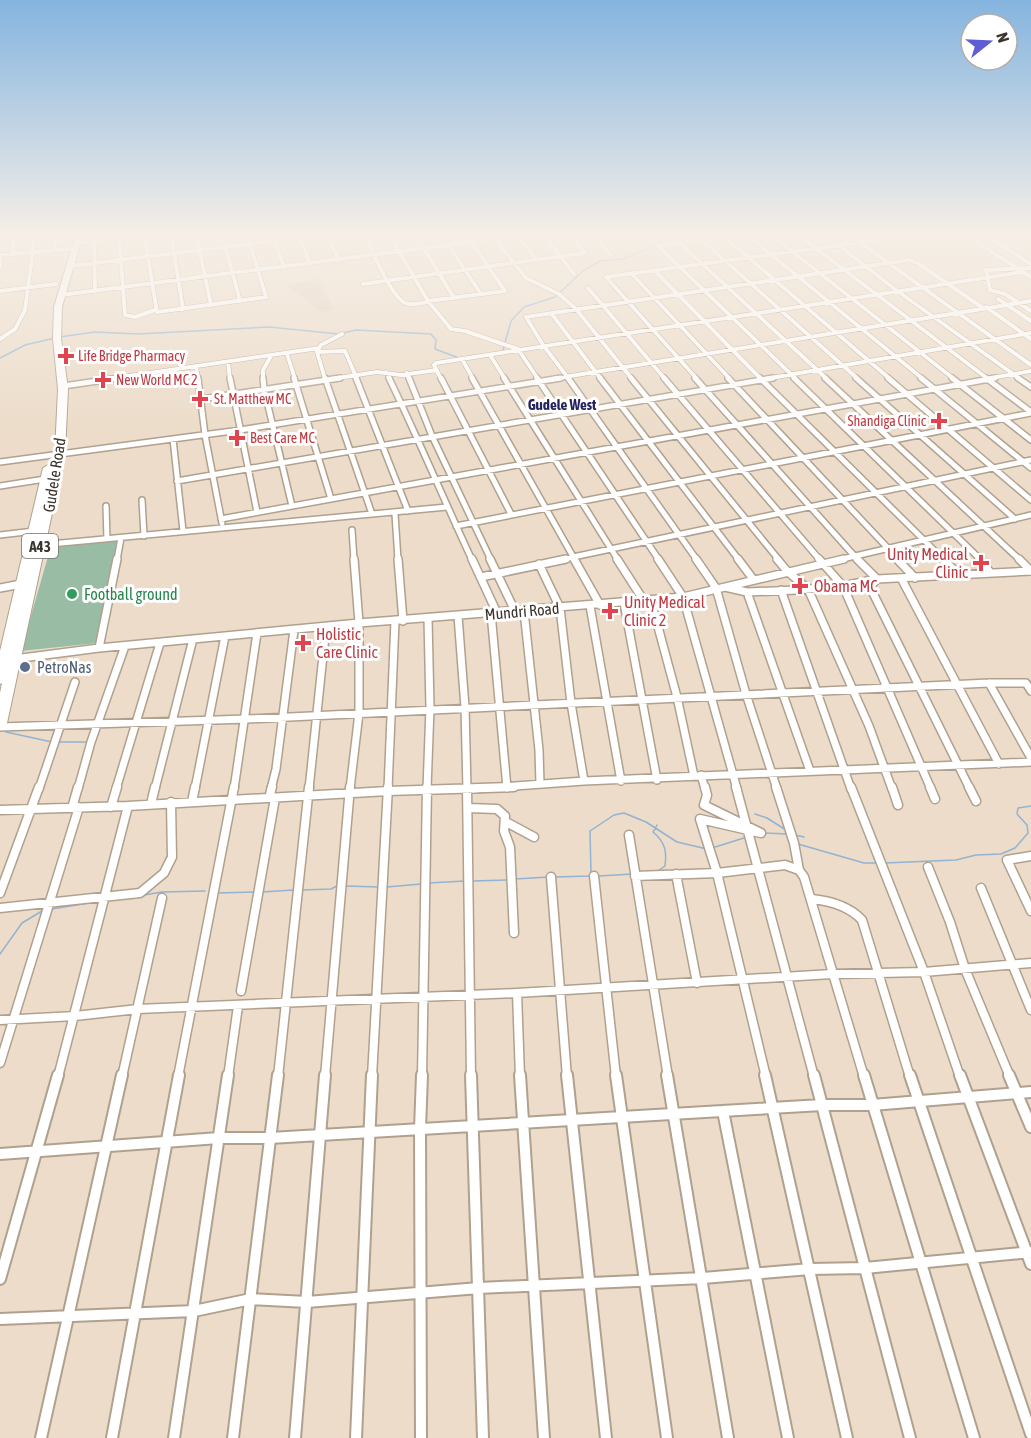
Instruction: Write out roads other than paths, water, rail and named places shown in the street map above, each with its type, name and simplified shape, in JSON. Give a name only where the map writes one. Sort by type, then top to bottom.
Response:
[{"type":"highway","name":"A43","points":[[53,301],[51,309],[54,336]]},
{"type":"highway","name":"A43","points":[[54,336],[60,301]]},
{"type":"highway","name":"Gudele Road","points":[[0,725],[10,659],[40,545],[55,454],[63,387],[54,336]]},
{"type":"highway","name":"Gudele Road","points":[[10,659],[4,647],[45,479],[55,454],[54,336]]},
{"type":"highway","name":"Gudele Road","points":[[0,679],[10,659]]},
{"type":"street","points":[[0,339],[19,323],[26,301]]},
{"type":"street","points":[[124,301],[124,312],[127,316],[135,317],[155,310],[157,312],[239,301]]},
{"type":"street","points":[[154,301],[155,310]]},
{"type":"street","points":[[182,301],[183,309]]},
{"type":"street","points":[[403,301],[404,303],[434,301]]},
{"type":"street","points":[[567,301],[599,336],[787,571],[808,589],[854,689],[898,805]]},
{"type":"street","points":[[600,301],[779,514],[843,586],[935,799]]},
{"type":"street","points":[[626,301],[526,318],[679,535],[719,587],[746,694],[795,843],[800,870],[812,899],[832,974],[974,1438]]},
{"type":"street","points":[[627,301],[877,579]]},
{"type":"street","points":[[658,301],[915,578]]},
{"type":"street","points":[[684,301],[921,540],[958,574]]},
{"type":"street","points":[[713,301],[952,532],[990,572]]},
{"type":"street","points":[[741,301],[986,526],[1031,571]]},
{"type":"street","points":[[770,301],[1015,519]]},
{"type":"street","points":[[800,301],[1031,500]]},
{"type":"street","points":[[512,514],[434,365],[436,363],[827,301]]},
{"type":"street","points":[[828,301],[1031,468]]},
{"type":"street","points":[[856,301],[1031,440]]},
{"type":"street","points":[[884,301],[1031,412]]},
{"type":"street","points":[[911,301],[973,343],[1031,387]]},
{"type":"street","points":[[941,301],[1031,365]]},
{"type":"street","points":[[974,301],[1031,339]]},
{"type":"street","points":[[1001,301],[1031,321]]},
{"type":"street","points":[[1015,301],[1031,311]]},
{"type":"street","points":[[0,462],[240,430],[956,311],[1030,301]]},
{"type":"street","points":[[428,302],[451,329],[465,330],[518,349],[683,597],[758,866],[910,1438]]},
{"type":"street","points":[[1024,302],[1031,305]]},
{"type":"street","points":[[551,313],[753,579]]},
{"type":"street","points":[[177,481],[1031,333]]},
{"type":"street","points":[[318,350],[332,338],[342,334]]},
{"type":"street","points":[[318,350],[336,414],[372,514]]},
{"type":"street","points":[[63,387],[271,356],[318,350],[344,350],[408,511]]},
{"type":"street","points":[[287,354],[331,499]]},
{"type":"street","points":[[490,355],[610,548],[648,601],[698,776],[707,795],[704,805],[761,833],[700,819],[717,873],[744,981],[847,1438]]},
{"type":"street","points":[[271,356],[263,370],[264,389],[292,506]]},
{"type":"street","points":[[462,359],[600,605]]},
{"type":"street","points":[[228,362],[232,394],[257,512]]},
{"type":"street","points":[[196,366],[205,435],[222,529]]},
{"type":"street","points":[[202,399],[354,375],[386,372],[399,375],[437,370]]},
{"type":"street","points":[[221,519],[1031,371]]},
{"type":"street","points":[[386,372],[481,577],[494,613],[507,788]]},
{"type":"street","points":[[407,373],[432,436],[515,612]]},
{"type":"street","points":[[456,526],[1031,412]]},
{"type":"street","points":[[173,439],[183,531]]},
{"type":"street","points":[[481,577],[1031,460]]},
{"type":"street","points":[[0,486],[45,479]]},
{"type":"street","points":[[142,500],[144,536]]},
{"type":"street","points":[[106,506],[107,539]]},
{"type":"street","points":[[40,545],[372,514],[395,514],[447,507]]},
{"type":"street","points":[[356,1438],[368,1131],[378,998],[399,621],[395,514]]},
{"type":"street","name":"Mundri Road","points":[[10,659],[99,648],[359,623],[683,597],[822,562],[1031,515]]},
{"type":"street","points":[[295,1438],[349,795],[359,713],[359,623],[352,530]]},
{"type":"street","points":[[0,535],[34,531]]},
{"type":"street","points":[[99,648],[121,538]]},
{"type":"street","points":[[539,564],[560,608],[571,703],[584,781]]},
{"type":"street","points":[[719,587],[747,592],[808,589],[843,586],[877,579],[1031,571]]},
{"type":"street","points":[[901,578],[999,764]]},
{"type":"street","points":[[877,579],[870,586],[976,801]]},
{"type":"street","points":[[0,588],[21,584]]},
{"type":"street","points":[[781,590],[844,770],[924,972],[967,1096],[1029,1252],[1031,1264]]},
{"type":"street","points":[[747,592],[810,771]]},
{"type":"street","points":[[624,603],[657,780]]},
{"type":"street","points":[[590,606],[621,782]]},
{"type":"street","points":[[524,611],[540,784]]},
{"type":"street","points":[[458,616],[465,707],[471,994],[471,1125],[483,1438]]},
{"type":"street","points":[[421,1438],[420,1129],[425,996],[424,884],[430,708],[428,618]]},
{"type":"street","points":[[233,1438],[287,1003],[319,715],[326,627]]},
{"type":"street","points":[[241,991],[272,798],[294,630]]},
{"type":"street","points":[[112,1438],[165,1143],[194,1006],[247,719],[258,633]]},
{"type":"street","points":[[192,802],[225,636]]},
{"type":"street","points":[[151,804],[170,721],[193,639]]},
{"type":"street","points":[[111,807],[160,643]]},
{"type":"street","points":[[0,1063],[51,901],[97,724],[125,646]]},
{"type":"street","points":[[0,893],[32,809],[75,682]]},
{"type":"street","points":[[0,810],[111,807],[388,791],[507,788],[584,781],[621,782],[773,772],[999,764],[1031,760],[989,683]]},
{"type":"street","points":[[0,725],[61,726],[247,719],[430,708],[886,689],[956,684],[1026,683],[1031,691]]},
{"type":"street","points":[[0,908],[140,892],[151,885],[170,865],[172,857],[171,802]]},
{"type":"street","points":[[0,1279],[75,1016],[128,806]]},
{"type":"street","points":[[468,808],[497,809],[502,812],[506,822],[504,831],[510,847],[514,933]]},
{"type":"street","points":[[506,822],[534,837]]},
{"type":"street","points":[[629,835],[654,984],[672,1114],[703,1278],[728,1438]]},
{"type":"street","points":[[1031,856],[1013,857],[1007,862],[1031,911]]},
{"type":"street","points":[[635,876],[717,873],[758,866],[784,865],[800,870]]},
{"type":"street","points":[[928,867],[950,922],[965,969],[1031,1127]]},
{"type":"street","points":[[676,874],[697,983]]},
{"type":"street","points":[[594,876],[621,1117],[667,1438]]},
{"type":"street","points":[[551,877],[571,1120],[591,1284],[606,1438]]},
{"type":"street","points":[[981,888],[1010,964],[1031,1010]]},
{"type":"street","points":[[41,1438],[162,898]]},
{"type":"street","points":[[812,899],[824,899],[858,915],[861,920],[917,1100],[1031,1434]]},
{"type":"street","points":[[0,1020],[75,1016],[138,1009],[517,993],[832,974],[924,972],[1031,963]]},
{"type":"street","points":[[517,993],[522,1122],[544,1438]]},
{"type":"street","points":[[174,1438],[238,1006]]},
{"type":"street","points":[[0,1154],[219,1138],[270,1138],[723,1110],[872,1105],[1031,1092]]},
{"type":"street","points":[[723,1110],[788,1438]]},
{"type":"street","points":[[0,1319],[194,1311],[251,1299],[307,1302],[479,1288],[535,1287],[703,1278],[810,1269],[865,1268],[1029,1252]]},
{"type":"waterway","points":[[503,350],[511,321],[524,307],[542,301]]},
{"type":"waterway","points":[[60,337],[95,332],[138,334],[269,327],[339,334]]},
{"type":"waterway","points":[[343,333],[356,330],[431,334],[436,340],[435,349],[459,358]]},
{"type":"waterway","points":[[0,358],[25,345],[55,338]]},
{"type":"waterway","points":[[6,732],[52,742]]},
{"type":"waterway","points":[[56,742],[88,742]]},
{"type":"waterway","points":[[885,863],[956,860],[976,855],[1001,854],[1015,848],[1028,833],[1027,825],[1017,814],[1018,808],[1031,806]]},
{"type":"waterway","points":[[591,875],[590,831],[614,815],[624,813],[655,828]]},
{"type":"waterway","points":[[755,814],[767,818],[786,830]]},
{"type":"waterway","points":[[655,828],[677,842],[707,849]]},
{"type":"waterway","points":[[655,828],[653,832],[663,843],[666,856],[665,866],[658,871]]},
{"type":"waterway","points":[[765,833],[787,834]]},
{"type":"waterway","points":[[795,835],[804,837]]},
{"type":"waterway","points":[[712,848],[747,837]]},
{"type":"waterway","points":[[798,844],[864,863],[877,863]]},
{"type":"waterway","points":[[599,876],[633,874]]},
{"type":"waterway","points":[[554,877],[591,876]]},
{"type":"waterway","points":[[515,879],[549,877]]},
{"type":"waterway","points":[[473,881],[507,880]]},
{"type":"waterway","points":[[428,883],[465,881]]},
{"type":"waterway","points":[[387,887],[421,884]]},
{"type":"waterway","points":[[301,890],[331,889],[337,886]]},
{"type":"waterway","points":[[345,886],[379,887]]},
{"type":"waterway","points":[[262,892],[293,890]]},
{"type":"waterway","points":[[144,895],[162,892],[205,891]]},
{"type":"waterway","points":[[217,893],[255,892]]},
{"type":"waterway","points":[[52,909],[101,901]]},
{"type":"waterway","points":[[0,954],[22,923],[42,911]]},
{"type":"place","name":"Life Bridge Pharmacy","points":[[66,356]]},
{"type":"place","name":"New World MC 2","points":[[103,380]]},
{"type":"place","name":"St. Matthew MC","points":[[200,399]]},
{"type":"place","name":"Shandiga Clinic","points":[[939,421]]},
{"type":"place","name":"Best Care MC","points":[[237,438]]},
{"type":"place","name":"Unity Medical Clinic","points":[[981,563]]},
{"type":"place","name":"Obama MC","points":[[800,586]]},
{"type":"place","name":"Football ground","points":[[72,594]]},
{"type":"place","name":"Unity Medical Clinic 2","points":[[610,611]]},
{"type":"place","name":"Holistic Care Clinic","points":[[303,643]]},
{"type":"place","name":"PetroNas","points":[[25,667]]},
{"type":"district","name":"Gudele West","points":[[562,404]]}]
